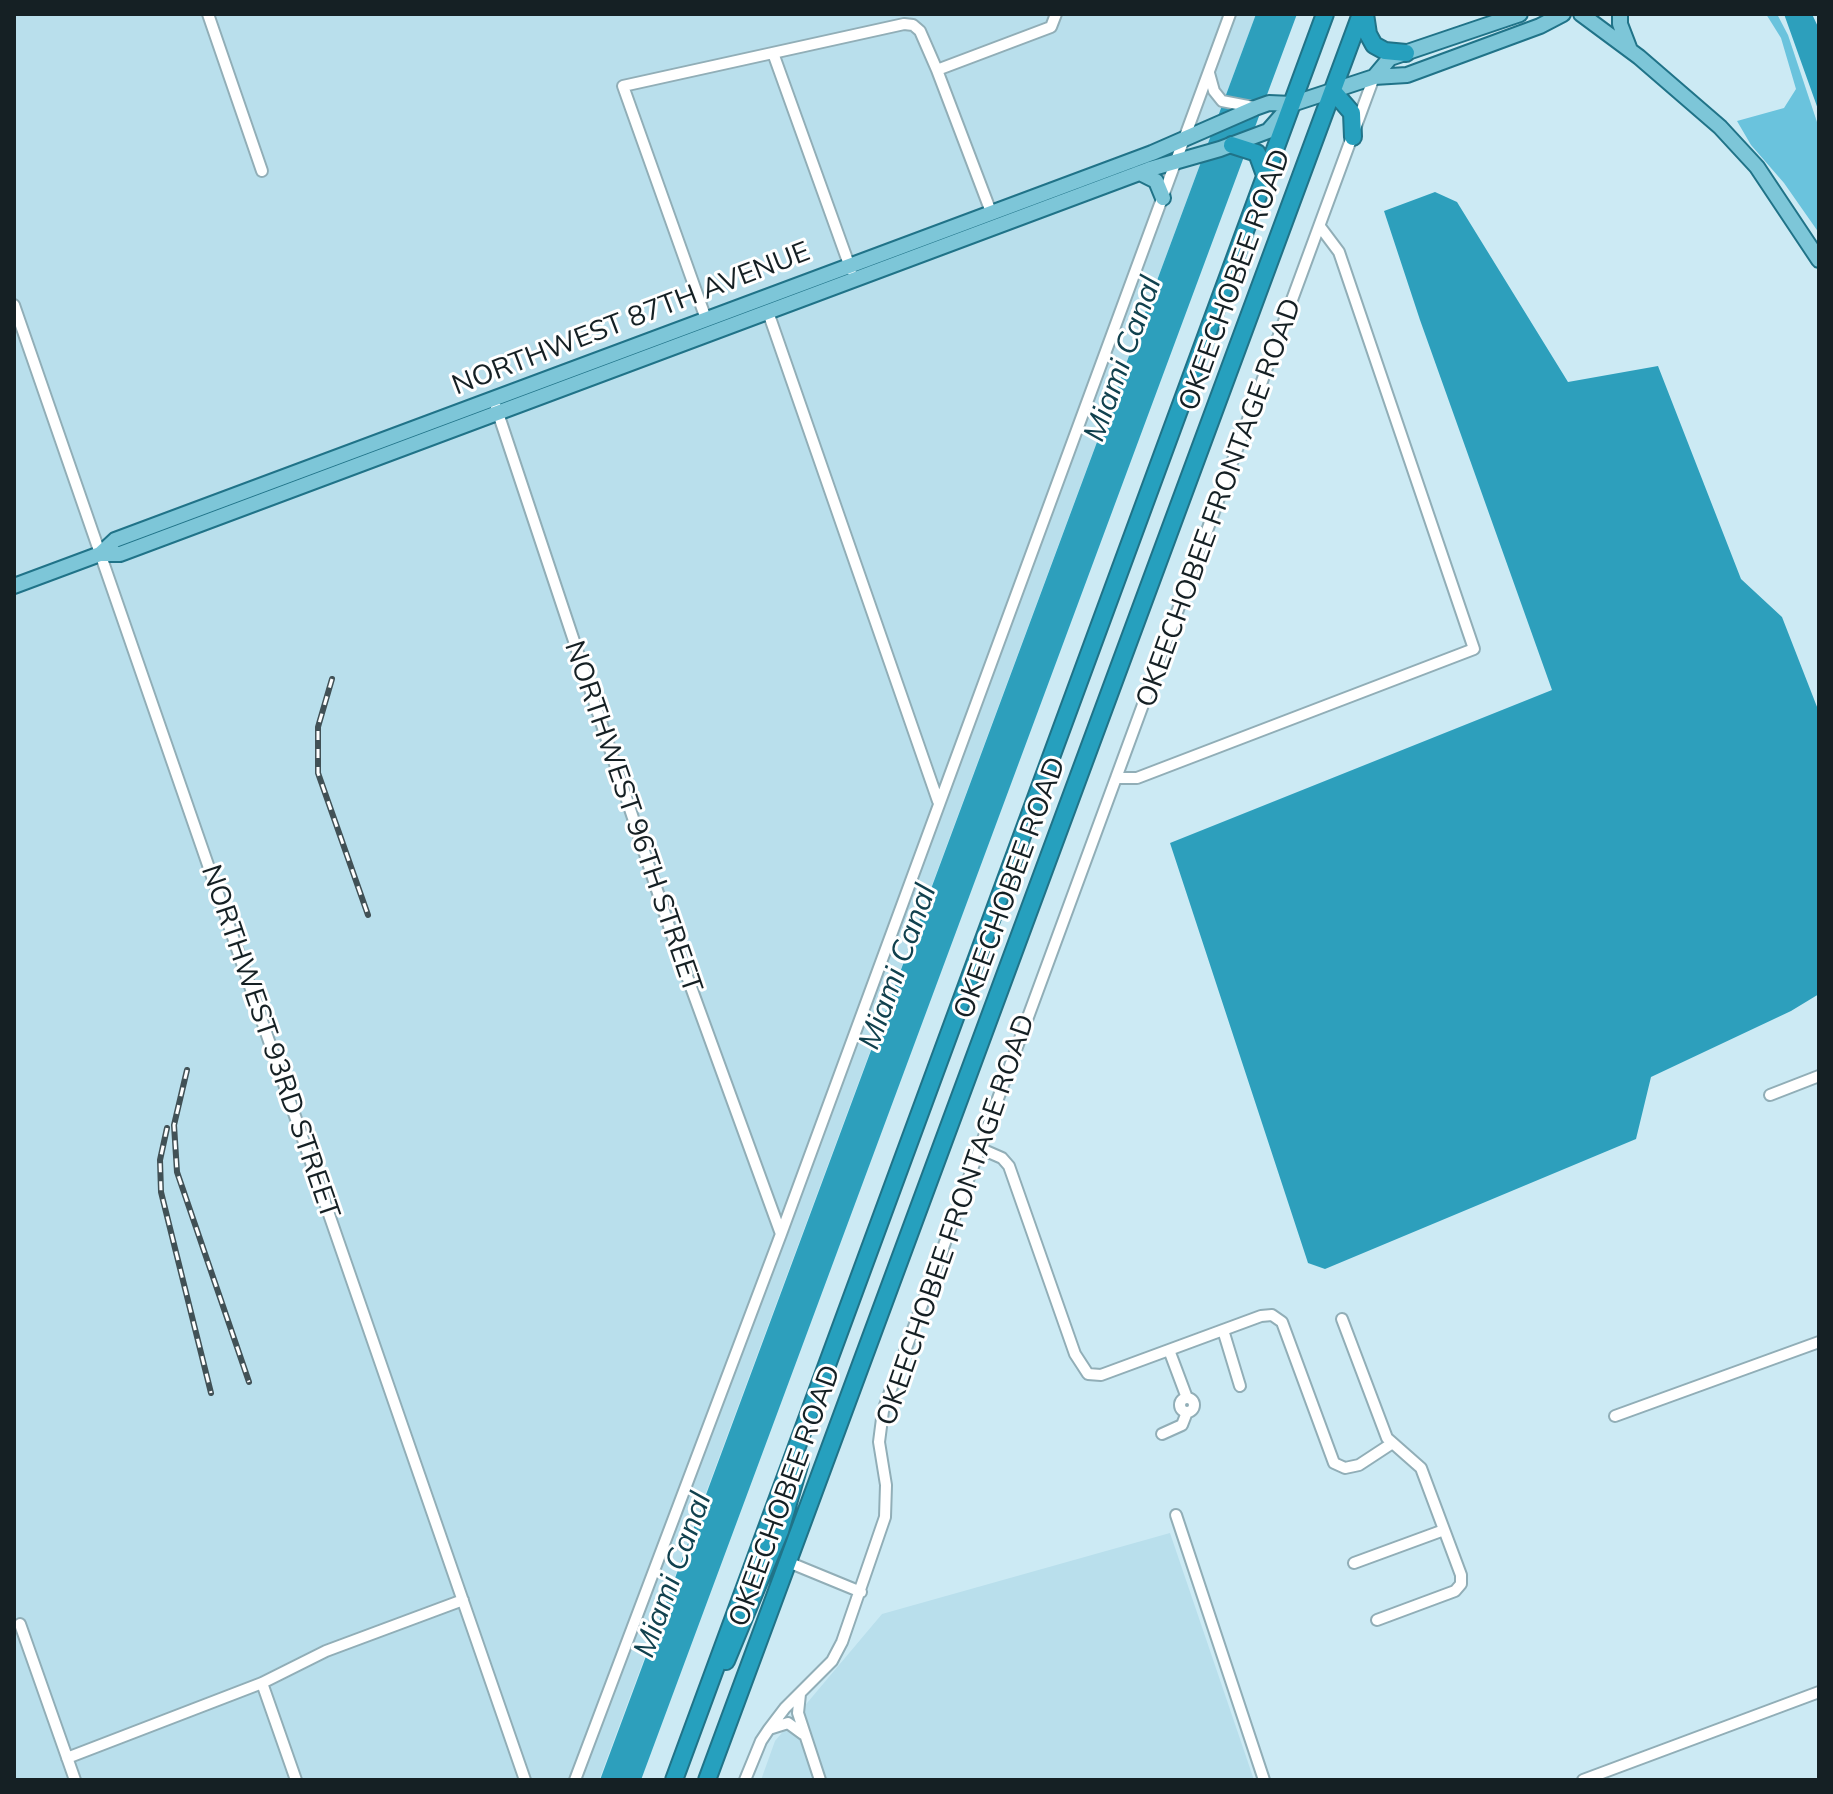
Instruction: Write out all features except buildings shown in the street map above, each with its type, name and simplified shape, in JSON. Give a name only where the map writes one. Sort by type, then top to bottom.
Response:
[{"type":"highway","name":"OKEECHOBEE ROAD","points":[[674,1780],[1325,14]]},
{"type":"highway","name":"OKEECHOBEE ROAD","points":[[707,1780],[1363,14]]},
{"type":"highway","points":[[1363,14],[1370,40],[1378,48],[1406,53]]},
{"type":"highway","points":[[1333,91],[1352,113],[1353,137]]},
{"type":"highway","points":[[1232,145],[1252,143],[1265,175]]},
{"type":"highway","points":[[681,1761],[780,1531],[830,1356]]},
{"type":"highway","points":[[759,1584],[771,1569],[788,1562],[778,1544],[780,1531]]},
{"type":"main road","points":[[1374,77],[1390,58],[1519,14]]},
{"type":"main road","points":[[1262,105],[1292,104],[1374,77],[1407,75],[1540,26],[1563,14]]},
{"type":"main road","points":[[1581,14],[1720,127],[1757,167],[1819,260]]},
{"type":"main road","points":[[1620,14],[1620,24],[1630,51]]},
{"type":"main road","points":[[1460,55],[1470,39],[1499,21]]},
{"type":"main road","points":[[1252,143],[1268,131],[1292,104]]},
{"type":"main road","name":"NORTHWEST 87TH AVENUE","points":[[14,586],[100,554],[115,540],[768,312],[991,212],[1185,139],[1262,105]]},
{"type":"main road","name":"NORTHWEST 87TH AVENUE","points":[[495,406],[706,319],[1232,145]]},
{"type":"main road","points":[[1140,173],[1156,181],[1163,198]]},
{"type":"street","points":[[208,14],[262,171]]},
{"type":"street","points":[[937,70],[1051,27],[1056,14]]},
{"type":"street","points":[[575,1780],[781,1234],[1230,14]]},
{"type":"street","points":[[706,319],[623,86],[904,24],[913,25],[920,31],[937,70],[991,212]]},
{"type":"street","points":[[773,53],[852,272]]},
{"type":"street","points":[[1209,73],[1214,91],[1222,101],[1262,105]]},
{"type":"street","name":"OKEECHOBEE FRONTAGE ROAD","points":[[745,1780],[769,1729],[832,1661],[861,1592],[885,1517],[886,1485],[879,1442],[883,1411],[1321,228],[1374,77]]},
{"type":"street","points":[[1116,778],[1137,778],[1474,649],[1465,615],[1339,252],[1321,228]]},
{"type":"street","name":"NORTHWEST 93RD STREET","points":[[14,305],[525,1780]]},
{"type":"street","points":[[768,312],[938,801]]},
{"type":"street","name":"NORTHWEST 96TH STREET","points":[[495,406],[672,935],[781,1234]]},
{"type":"street","points":[[1770,1095],[1819,1076]]},
{"type":"street","points":[[979,1148],[1002,1158],[1010,1168],[1075,1354],[1088,1374],[1101,1375],[1261,1316],[1277,1317],[1282,1322],[1334,1463],[1345,1468],[1359,1465],[1391,1444]]},
{"type":"street","points":[[1342,1319],[1391,1444],[1421,1468],[1460,1570],[1461,1584],[1451,1593],[1377,1620]]},
{"type":"street","points":[[1223,1330],[1240,1386]]},
{"type":"street","points":[[1615,1416],[1819,1342]]},
{"type":"street","points":[[1162,1434],[1186,1417],[1194,1406],[1192,1400],[1187,1398],[1169,1350]]},
{"type":"street","points":[[1176,1515],[1264,1780]]},
{"type":"street","points":[[1354,1563],[1444,1530]]},
{"type":"street","points":[[788,1562],[861,1592]]},
{"type":"street","points":[[67,1758],[262,1683],[326,1651],[463,1600]]},
{"type":"street","points":[[20,1624],[75,1780]]},
{"type":"street","points":[[262,1683],[296,1780]]},
{"type":"street","points":[[1583,1780],[1819,1692]]},
{"type":"street","points":[[800,1693],[798,1713],[820,1780]]},
{"type":"street","points":[[769,1729],[788,1723],[805,1736]]},
{"type":"shaded area","points":[[14,14],[1256,14],[599,1780],[14,1780]]},
{"type":"shaded area","points":[[1256,14],[1297,14],[641,1780],[600,1780]]},
{"type":"shaded area","points":[[1766,14],[1777,14],[1788,35],[1819,128],[1819,233],[1784,183],[1751,145],[1737,121],[1784,108],[1796,89],[1781,38]]},
{"type":"shaded area","points":[[1784,14],[1812,14],[1819,29],[1819,112]]},
{"type":"shaded area","points":[[1435,192],[1457,202],[1568,382],[1658,366],[1741,579],[1782,617],[1819,712],[1819,994],[1791,1011],[1651,1077],[1636,1139],[1325,1269],[1308,1263],[1170,843],[1552,690],[1384,211]]},
{"type":"shaded area","points":[[1170,1533],[1254,1780],[761,1780],[775,1741],[882,1614]]},
{"type":"railway","points":[[332,679],[318,727],[318,773],[368,915]]},
{"type":"railway","points":[[187,1070],[174,1125],[177,1172],[249,1382]]},
{"type":"railway","points":[[167,1128],[160,1160],[161,1192],[211,1393]]},
{"type":"water label","name":"Miami Canal","points":[[1123,359]]},
{"type":"water label","name":"Miami Canal","points":[[898,967]]},
{"type":"water label","name":"Miami Canal","points":[[673,1575]]}]
